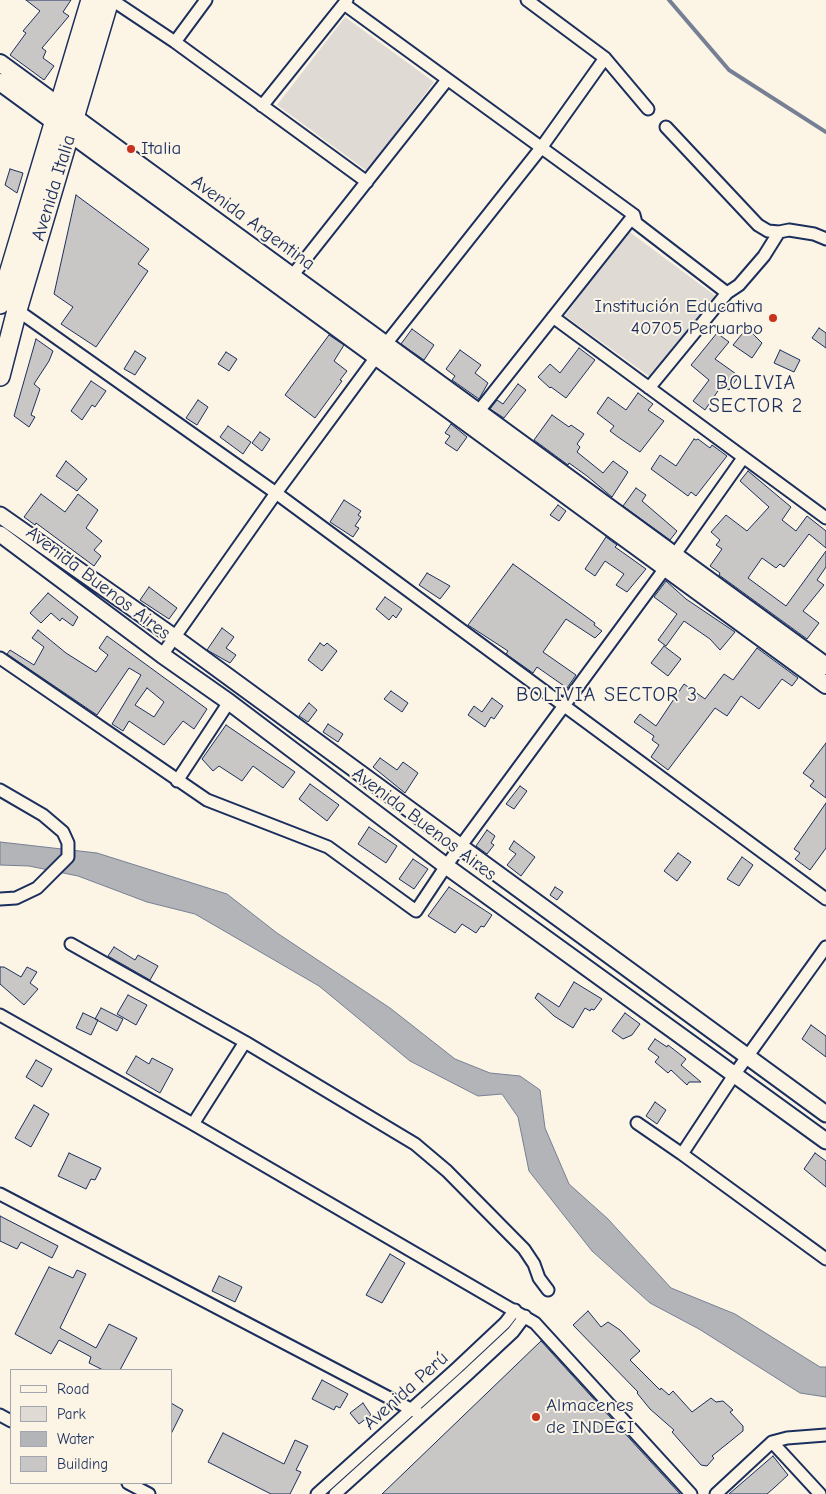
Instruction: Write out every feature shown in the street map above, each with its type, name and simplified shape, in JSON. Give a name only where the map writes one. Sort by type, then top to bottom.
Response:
[{"type":"main road","name":"Avenida Italia","points":[[0,376],[5,301],[56,114],[91,0]]},
{"type":"main road","name":"Avenida Italia","points":[[5,301],[72,126],[110,0]]},
{"type":"main road","name":"Avenida Argentina","points":[[0,63],[56,114],[381,351]]},
{"type":"main road","name":"Avenida Argentina","points":[[0,82],[56,114]]},
{"type":"main road","name":"Avenida Argentina","points":[[72,126],[292,276],[381,351]]},
{"type":"main road","points":[[381,351],[478,412],[826,685]]},
{"type":"main road","points":[[381,351],[670,561],[826,666]]},
{"type":"street","points":[[110,0],[174,42],[367,182]]},
{"type":"street","points":[[174,42],[206,0]]},
{"type":"street","points":[[527,0],[605,58],[648,110]]},
{"type":"street","points":[[262,106],[346,2],[447,80],[634,215],[636,224],[727,292]]},
{"type":"street","points":[[162,655],[276,494],[381,351],[541,148],[605,58]]},
{"type":"street","points":[[292,276],[447,80]]},
{"type":"street","points":[[666,127],[758,225],[768,231],[789,230],[826,239]]},
{"type":"street","points":[[478,412],[634,215]]},
{"type":"street","points":[[649,388],[727,292],[739,285],[764,256],[778,232]]},
{"type":"street","points":[[5,301],[276,494],[826,899]]},
{"type":"street","points":[[553,317],[826,518]]},
{"type":"street","points":[[0,658],[177,781],[208,800],[328,847],[416,911],[459,847],[670,561],[743,458]]},
{"type":"street","name":"Avenida Buenos Aires","points":[[0,515],[174,637],[826,1114]]},
{"type":"street","name":"Avenida Buenos Aires","points":[[0,534],[162,655],[229,702],[446,866],[826,1141]]},
{"type":"street","points":[[177,781],[229,702]]},
{"type":"street","points":[[0,790],[43,815],[63,832],[68,843],[68,856],[37,888],[16,898],[0,900]]},
{"type":"street","points":[[71,944],[245,1042],[388,1126],[432,1158],[524,1249],[534,1264],[539,1278],[548,1290]]},
{"type":"street","points":[[682,1154],[734,1075],[826,947]]},
{"type":"street","points":[[0,1015],[525,1316],[535,1323],[691,1494]]},
{"type":"street","points":[[193,1124],[245,1042]]},
{"type":"street","points":[[637,1123],[826,1260]]},
{"type":"street","points":[[0,1194],[417,1413]]},
{"type":"street","name":"Avenida Perú","points":[[338,1493],[515,1310]]},
{"type":"street","name":"Avenida Perú","points":[[317,1494],[513,1332],[525,1316]]},
{"type":"street","points":[[716,1494],[772,1442],[787,1438],[826,1435]]},
{"type":"street","points":[[772,1442],[820,1494]]},
{"type":"street","points":[[130,1484],[149,1494]]},
{"type":"green space","points":[[345,17],[434,82],[367,171],[277,105]]},
{"type":"green space","points":[[627,230],[717,297],[649,376],[565,316]]},
{"type":"water","points":[[0,842],[97,853],[227,894],[277,933],[390,1008],[455,1059],[490,1073],[520,1076],[540,1090],[545,1128],[569,1184],[608,1219],[671,1288],[735,1314],[820,1367],[826,1367],[826,1397],[800,1393],[699,1329],[650,1303],[592,1251],[529,1171],[518,1117],[502,1094],[478,1096],[410,1061],[319,986],[195,914],[147,902],[78,876],[29,866],[0,865]]},
{"type":"building","points":[[26,0],[71,0],[63,12],[69,16],[42,48],[46,51],[43,58],[54,66],[44,80],[10,55],[26,33],[23,31],[40,11]]},
{"type":"building","points":[[10,169],[23,173],[17,193],[5,185]]},
{"type":"building","points":[[76,195],[149,249],[138,264],[148,271],[96,347],[61,324],[73,307],[54,294]]},
{"type":"building","points":[[747,328],[762,343],[752,358],[733,345]]},
{"type":"building","points":[[819,328],[826,333],[826,348],[812,338]]},
{"type":"building","points":[[412,329],[434,345],[424,360],[401,344]]},
{"type":"building","points":[[717,333],[729,342],[715,359],[739,376],[729,390],[722,385],[705,410],[693,401],[709,380],[691,365]]},
{"type":"building","points":[[329,335],[344,345],[334,361],[347,371],[315,418],[285,395]]},
{"type":"building","points":[[36,339],[53,351],[49,361],[34,384],[40,389],[31,415],[35,417],[29,427],[14,416]]},
{"type":"building","points":[[579,348],[595,360],[566,398],[550,388],[538,377],[550,364],[560,373]]},
{"type":"building","points":[[460,350],[481,365],[475,373],[488,383],[479,399],[452,380],[455,376],[446,369]]},
{"type":"building","points":[[780,350],[800,360],[794,372],[774,363]]},
{"type":"building","points":[[135,351],[146,358],[135,375],[124,369]]},
{"type":"building","points":[[226,352],[237,359],[229,371],[218,364]]},
{"type":"building","points":[[91,381],[106,391],[95,407],[92,405],[82,420],[71,411]]},
{"type":"building","points":[[518,384],[526,390],[504,418],[490,409],[497,400],[503,404]]},
{"type":"building","points":[[638,393],[653,404],[648,410],[664,421],[640,452],[610,431],[614,426],[597,413],[608,397],[626,410]]},
{"type":"building","points":[[198,400],[208,407],[197,425],[186,418]]},
{"type":"building","points":[[552,415],[569,427],[571,425],[584,434],[577,444],[580,447],[577,452],[603,473],[613,461],[628,472],[612,497],[587,476],[569,463],[568,465],[534,440]]},
{"type":"building","points":[[451,424],[467,437],[457,451],[445,443],[450,436],[445,433]]},
{"type":"building","points":[[228,426],[251,442],[243,454],[220,437]]},
{"type":"building","points":[[260,432],[270,439],[262,451],[252,443]]},
{"type":"building","points":[[694,439],[698,439],[710,448],[712,445],[727,456],[696,496],[691,492],[688,496],[651,469],[660,455],[676,466]]},
{"type":"building","points":[[66,461],[87,479],[77,491],[56,476]]},
{"type":"building","points":[[748,471],[791,507],[782,520],[796,531],[807,516],[826,531],[826,548],[809,534],[784,567],[780,564],[776,568],[762,558],[748,578],[786,606],[826,551],[826,567],[817,580],[824,585],[803,611],[819,623],[807,639],[719,575],[720,573],[710,566],[722,549],[716,545],[720,540],[711,532],[726,515],[747,531],[769,507],[740,481]]},
{"type":"building","points":[[636,488],[646,495],[642,501],[677,531],[670,540],[623,506]]},
{"type":"building","points":[[41,494],[65,512],[78,494],[98,510],[86,528],[102,541],[94,550],[101,556],[94,566],[36,523],[35,525],[24,517]]},
{"type":"building","points":[[344,500],[361,511],[358,515],[361,517],[355,526],[359,528],[353,537],[330,522]]},
{"type":"building","points":[[558,505],[566,511],[559,521],[550,515]]},
{"type":"building","points":[[606,537],[617,545],[615,547],[646,569],[627,592],[616,585],[624,574],[605,561],[595,576],[585,569]]},
{"type":"building","points":[[513,564],[595,623],[594,625],[602,631],[595,638],[566,619],[543,652],[576,675],[567,688],[537,667],[533,673],[506,654],[508,651],[468,625]]},
{"type":"building","points":[[427,573],[450,586],[440,599],[419,585]]},
{"type":"building","points":[[666,581],[686,599],[735,632],[720,650],[710,639],[684,621],[666,646],[658,640],[677,614],[654,597]]},
{"type":"building","points":[[149,587],[177,608],[169,619],[140,600]]},
{"type":"building","points":[[48,593],[78,617],[73,626],[62,618],[60,621],[51,613],[41,623],[30,613]]},
{"type":"building","points":[[385,597],[402,609],[396,618],[393,615],[389,620],[376,609]]},
{"type":"building","points":[[222,628],[234,637],[226,648],[236,655],[230,663],[207,650]]},
{"type":"building","points":[[38,630],[66,653],[96,672],[108,655],[99,648],[107,636],[207,709],[194,729],[183,721],[164,745],[129,721],[123,731],[112,724],[141,675],[129,668],[97,715],[7,654],[10,650],[34,665],[44,647],[32,638]],"holes":[[[147,688],[164,702],[154,717],[135,705]]]},
{"type":"building","points":[[320,643],[324,646],[327,643],[337,651],[322,671],[308,660]]},
{"type":"building","points":[[664,646],[681,659],[668,676],[651,663]]},
{"type":"building","points":[[757,648],[798,678],[792,686],[782,679],[759,709],[741,696],[727,716],[715,708],[668,770],[651,757],[659,745],[652,740],[654,736],[634,722],[640,714],[656,726],[684,684],[705,699],[724,674],[733,680]]},
{"type":"building","points":[[391,691],[408,703],[402,712],[384,699]]},
{"type":"building","points":[[492,698],[503,706],[494,719],[491,717],[485,727],[468,715],[474,706],[482,712]]},
{"type":"building","points":[[309,703],[317,710],[308,722],[299,716]]},
{"type":"building","points":[[328,724],[343,734],[338,742],[323,732]]},
{"type":"building","points":[[226,725],[295,772],[283,788],[253,766],[242,781],[219,766],[213,771],[202,759]]},
{"type":"building","points":[[826,743],[826,798],[810,786],[814,781],[803,773]]},
{"type":"building","points":[[380,758],[397,770],[403,762],[418,773],[405,793],[373,767]]},
{"type":"building","points":[[310,784],[339,805],[327,821],[299,799]]},
{"type":"building","points":[[520,786],[527,791],[514,809],[506,804]]},
{"type":"building","points":[[826,803],[826,848],[810,870],[795,859],[800,853],[794,849]]},
{"type":"building","points":[[369,827],[397,846],[386,863],[358,844]]},
{"type":"building","points":[[487,830],[495,836],[491,843],[494,845],[487,854],[476,846]]},
{"type":"building","points":[[514,841],[535,857],[521,876],[507,865],[516,854],[509,849]]},
{"type":"building","points":[[678,853],[691,862],[677,881],[664,871]]},
{"type":"building","points":[[742,857],[753,865],[739,886],[727,879]]},
{"type":"building","points":[[413,859],[428,869],[414,889],[399,879]]},
{"type":"building","points":[[449,887],[492,915],[484,927],[481,926],[476,933],[462,924],[455,933],[428,916]]},
{"type":"building","points":[[555,887],[563,892],[557,900],[550,895]]},
{"type":"building","points":[[114,947],[135,960],[138,955],[158,966],[150,980],[108,956]]},
{"type":"building","points":[[0,967],[4,967],[21,977],[27,967],[37,972],[30,983],[38,989],[24,1005],[0,984]]},
{"type":"building","points":[[574,982],[602,999],[594,1010],[591,1009],[590,1011],[585,1008],[573,1028],[554,1016],[535,998],[538,993],[559,1007]]},
{"type":"building","points":[[128,995],[147,1005],[136,1025],[117,1014]]},
{"type":"building","points":[[101,1008],[123,1019],[117,1031],[95,1019]]},
{"type":"building","points":[[83,1013],[98,1020],[91,1035],[76,1028]]},
{"type":"building","points":[[625,1013],[640,1024],[632,1035],[623,1039],[612,1031]]},
{"type":"building","points":[[811,1025],[826,1036],[826,1057],[802,1039]]},
{"type":"building","points":[[655,1039],[667,1047],[668,1045],[686,1059],[681,1065],[701,1082],[689,1082],[687,1085],[671,1070],[668,1073],[655,1062],[659,1057],[648,1049]]},
{"type":"building","points":[[136,1056],[149,1064],[152,1058],[173,1069],[160,1093],[126,1073]]},
{"type":"building","points":[[36,1060],[52,1069],[42,1087],[26,1077]]},
{"type":"building","points":[[655,1102],[666,1110],[657,1124],[646,1116]]},
{"type":"building","points":[[34,1105],[49,1114],[31,1147],[15,1138]]},
{"type":"building","points":[[69,1153],[101,1168],[95,1180],[91,1179],[86,1189],[58,1176]]},
{"type":"building","points":[[815,1153],[826,1161],[826,1187],[804,1169]]},
{"type":"building","points":[[0,1216],[58,1246],[52,1258],[21,1242],[17,1249],[0,1241]]},
{"type":"building","points":[[390,1254],[405,1263],[382,1303],[366,1295]]},
{"type":"building","points":[[49,1267],[73,1278],[77,1270],[86,1274],[60,1328],[96,1348],[109,1324],[137,1338],[121,1369],[101,1369],[89,1363],[91,1357],[59,1340],[51,1354],[15,1334]]},
{"type":"building","points":[[219,1276],[242,1287],[235,1302],[212,1291]]},
{"type":"building","points":[[588,1311],[601,1327],[608,1322],[620,1330],[640,1351],[630,1360],[660,1390],[661,1388],[669,1395],[673,1391],[692,1412],[711,1398],[716,1402],[723,1401],[733,1410],[730,1412],[743,1426],[743,1431],[712,1456],[714,1458],[707,1466],[701,1465],[672,1432],[674,1430],[650,1409],[638,1392],[573,1325]]},
{"type":"building","name":"Almacenes de INDECI","points":[[541,1341],[680,1494],[382,1494]]},
{"type":"building","points":[[322,1380],[348,1394],[340,1408],[336,1406],[334,1410],[312,1399]]},
{"type":"building","points":[[363,1403],[371,1415],[359,1424],[350,1413]]},
{"type":"building","points":[[172,1404],[183,1410],[172,1432]]},
{"type":"building","points":[[223,1433],[284,1464],[295,1440],[308,1446],[296,1470],[301,1472],[290,1494],[271,1494],[208,1462]]},
{"type":"building","points":[[773,1456],[788,1475],[767,1494],[729,1494]]},
{"type":"waterway","points":[[669,0],[729,70],[826,132]]},
{"type":"place","name":"Italia","points":[[131,149]]},
{"type":"place","name":"Institución Educativa 40705 Peruarbo","points":[[773,318]]},
{"type":"place","name":"Almacenes de INDECI","points":[[536,1417]]},
{"type":"district","name":"BOLIVIA SECTOR 2","points":[[756,394]]},
{"type":"district","name":"BOLIVIA SECTOR 3","points":[[607,695]]}]
